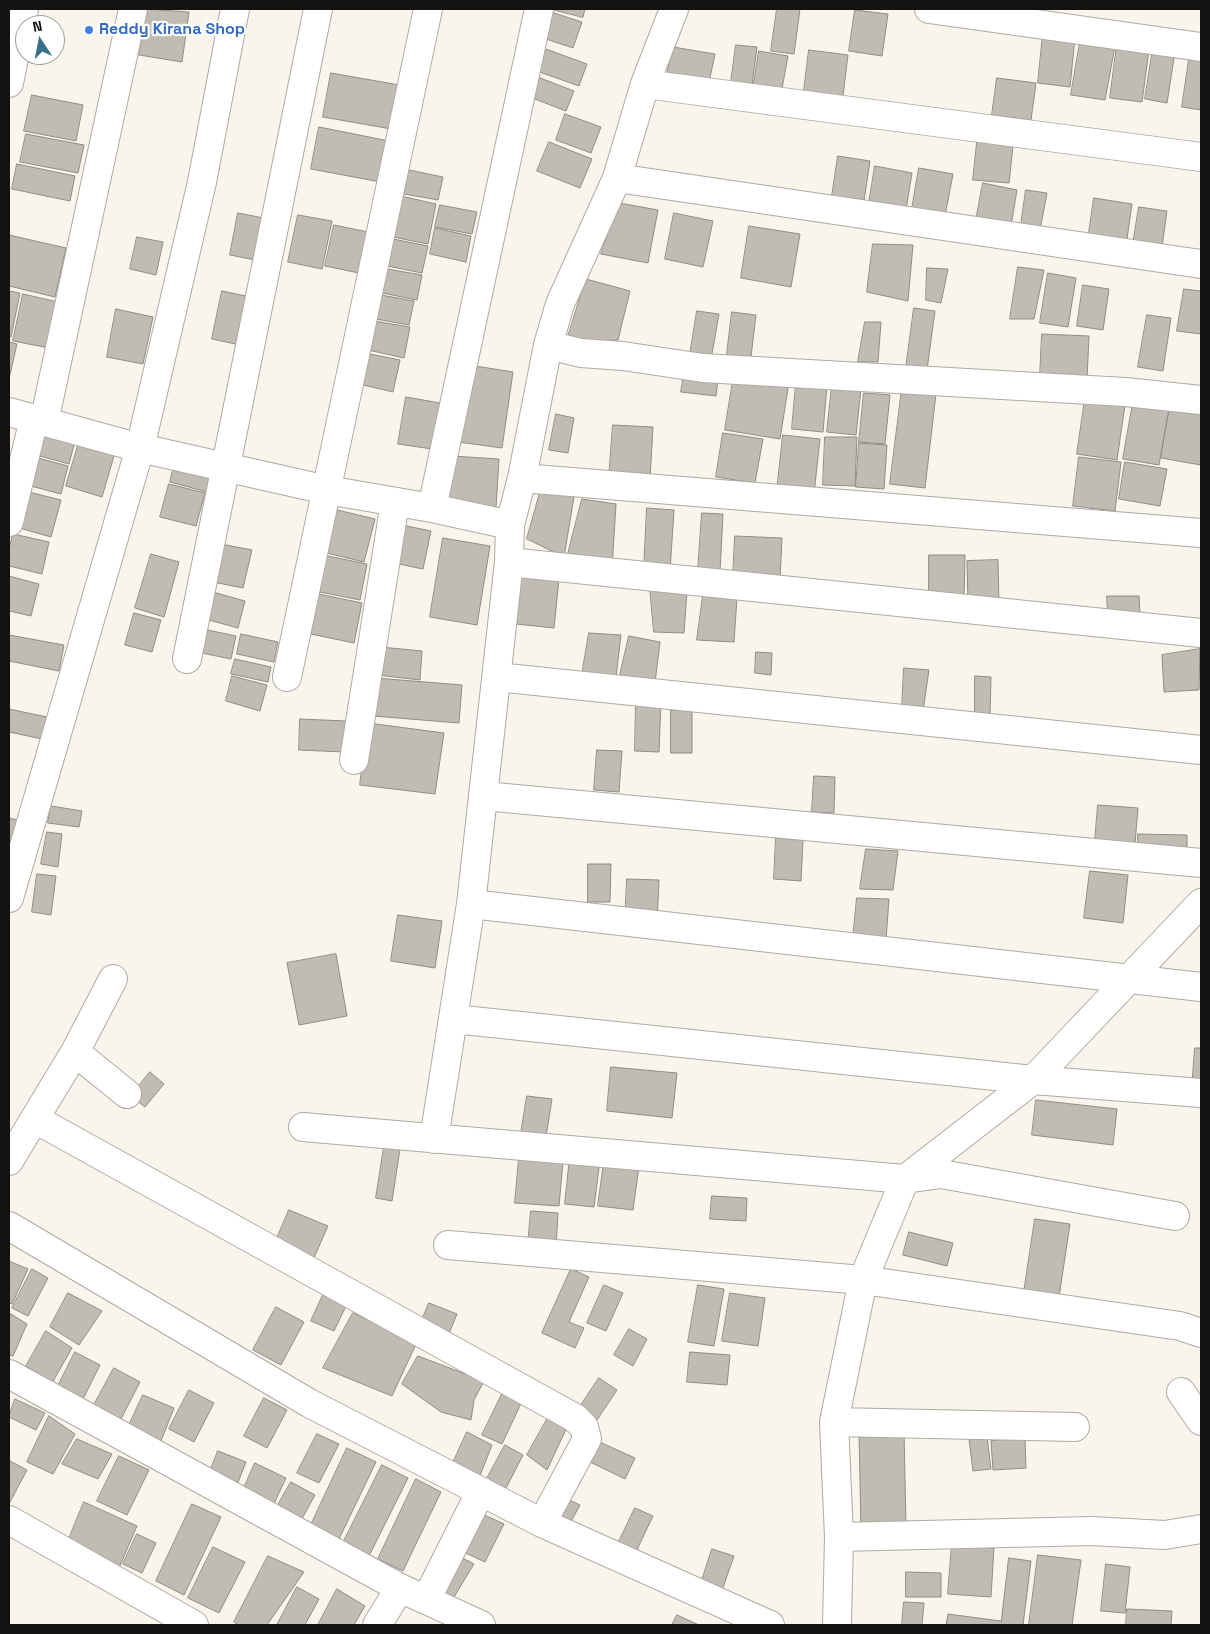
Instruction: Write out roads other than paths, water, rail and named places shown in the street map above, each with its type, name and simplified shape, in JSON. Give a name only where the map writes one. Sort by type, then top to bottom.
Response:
[{"type":"street","points":[[9,522],[29,418],[132,9]]},
{"type":"street","points":[[9,898],[140,448],[202,182],[236,9]]},
{"type":"street","points":[[187,659],[318,9]]},
{"type":"street","points":[[287,677],[428,9]]},
{"type":"street","points":[[432,508],[539,9]]},
{"type":"street","points":[[434,1139],[471,904],[509,562],[510,525],[522,478],[548,345],[560,304],[617,178],[645,84],[674,9]]},
{"type":"street","points":[[930,9],[1201,47]]},
{"type":"street","points":[[9,83],[15,57]]},
{"type":"street","points":[[645,84],[1201,157]]},
{"type":"street","points":[[617,178],[1201,264]]},
{"type":"street","points":[[548,345],[581,353],[623,356],[703,368],[1124,392],[1201,400]]},
{"type":"street","points":[[29,418],[140,448],[227,466],[327,490],[432,508],[510,525]]},
{"type":"street","points":[[522,478],[1201,533]]},
{"type":"street","points":[[354,760],[395,502]]},
{"type":"street","points":[[509,562],[1201,633]]},
{"type":"street","points":[[497,677],[1201,750]]},
{"type":"street","points":[[484,796],[1201,864]]},
{"type":"street","points":[[837,1625],[839,1537],[834,1422],[863,1280],[905,1179],[1033,1080],[1130,980],[1201,903]]},
{"type":"street","points":[[471,904],[1201,987]]},
{"type":"street","points":[[9,1161],[75,1052],[113,979]]},
{"type":"street","points":[[454,1019],[1033,1080],[1201,1092]]},
{"type":"street","points":[[75,1052],[126,1094]]},
{"type":"street","points":[[35,1119],[575,1418],[584,1427],[586,1440],[542,1523]]},
{"type":"street","points":[[303,1127],[905,1179],[941,1174],[1175,1216]]},
{"type":"street","points":[[9,1226],[309,1403],[542,1523],[770,1625]]},
{"type":"street","points":[[448,1246],[863,1280],[1180,1326],[1201,1333]]},
{"type":"street","points":[[9,1374],[400,1588],[481,1625]]},
{"type":"street","points":[[1180,1392],[1201,1421]]},
{"type":"street","points":[[834,1422],[1075,1427]]},
{"type":"street","points":[[426,1600],[481,1491]]},
{"type":"street","points":[[9,1520],[194,1625]]},
{"type":"street","points":[[839,1537],[1091,1531],[1165,1535],[1201,1529]]},
{"type":"street","points":[[377,1625],[400,1588]]},
{"type":"place","name":"Reddy Kirana Shop","points":[[89,30]]}]
